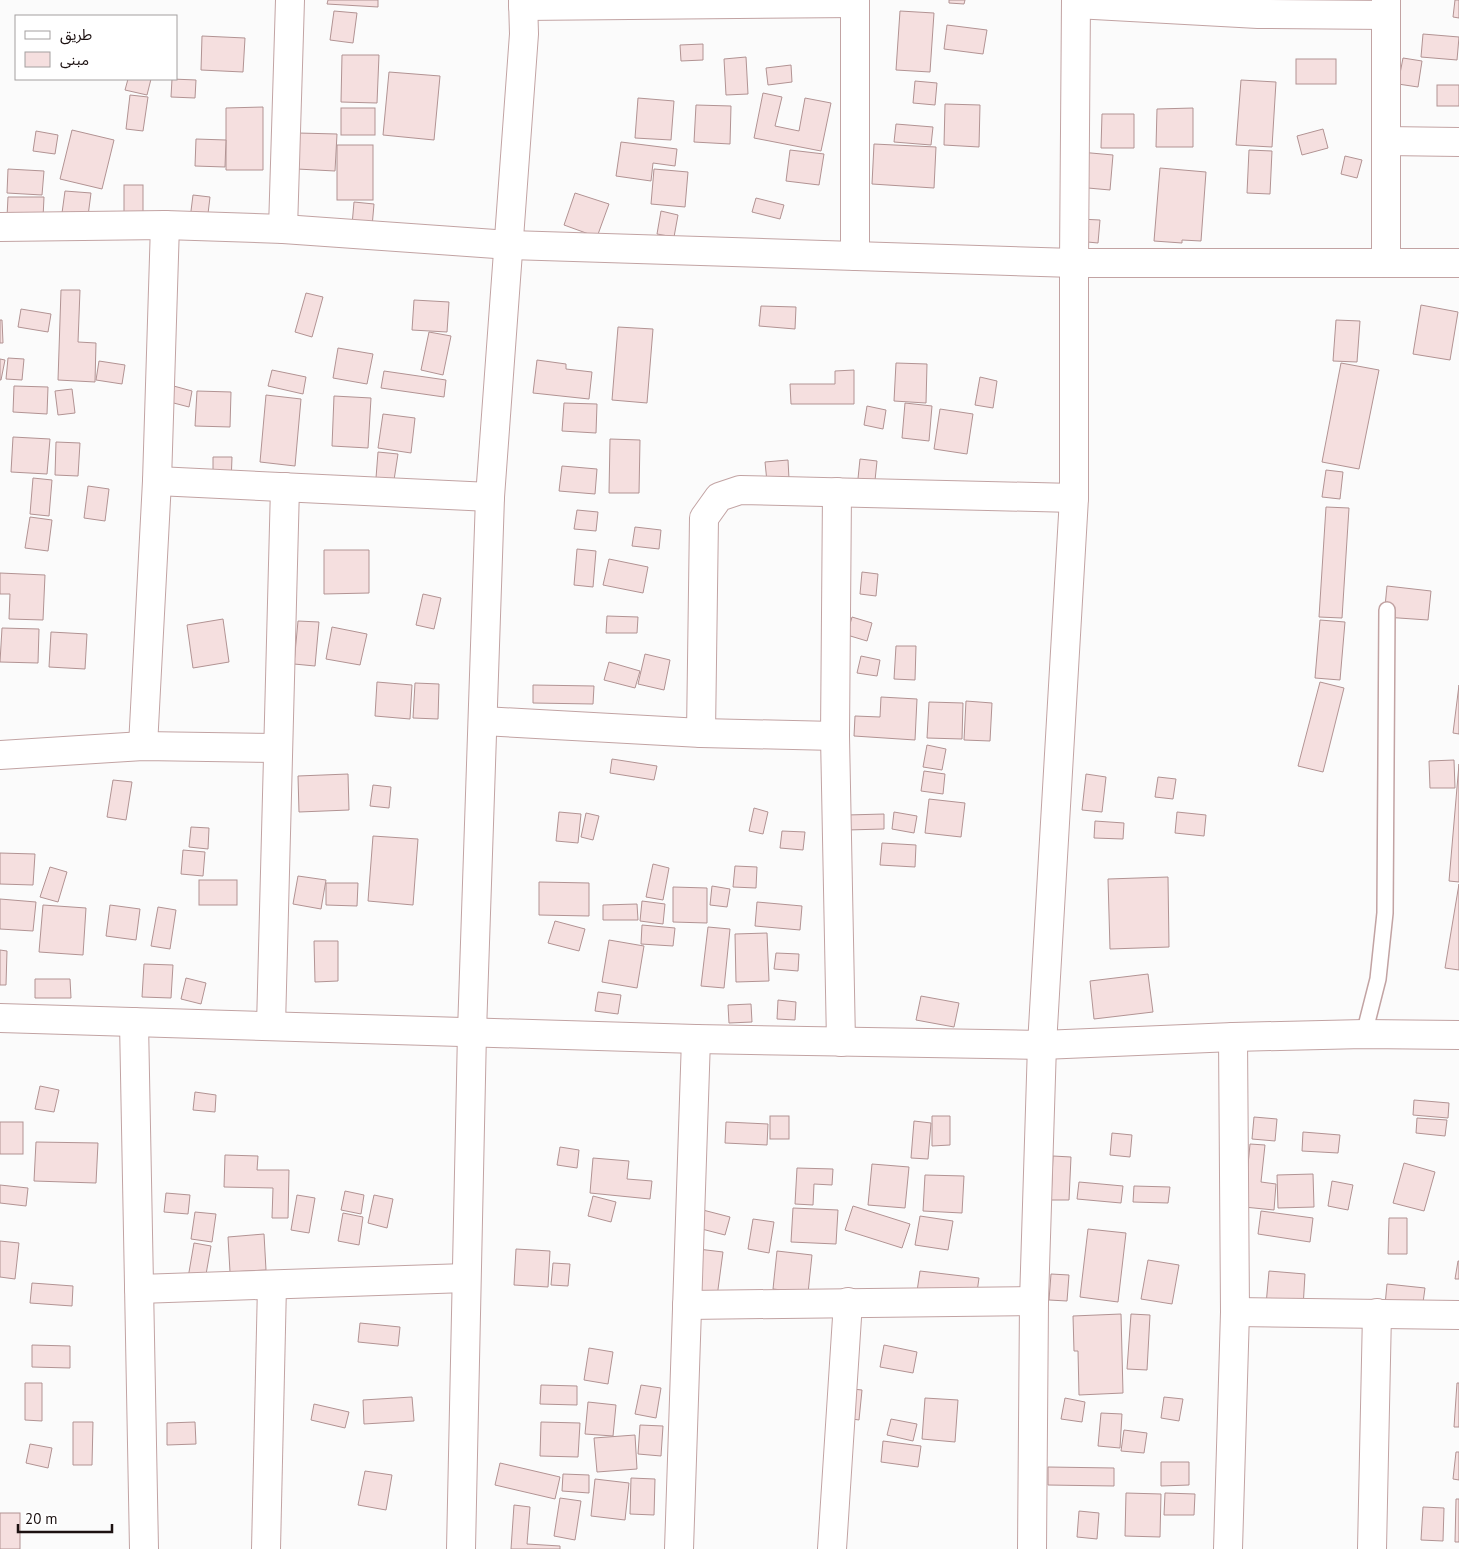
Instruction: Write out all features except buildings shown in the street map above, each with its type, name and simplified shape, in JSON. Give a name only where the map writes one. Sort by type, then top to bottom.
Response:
[{"type":"street","points":[[283,229],[290,0]]},
{"type":"street","points":[[461,1549],[472,1032],[490,497],[510,245],[524,34],[523,3],[856,2],[855,256]]},
{"type":"street","points":[[1032,1549],[1034,1301],[1042,1045],[1074,498],[1076,2],[1258,7],[1386,7],[1386,263]]},
{"type":"street","points":[[1386,141],[1459,142]]},
{"type":"street","points":[[143,746],[157,481],[165,225]]},
{"type":"street","points":[[0,226],[165,225],[283,229],[510,245],[1074,263],[1459,263]]},
{"type":"street","points":[[157,481],[490,497]]},
{"type":"street","points":[[271,1026],[285,487]]},
{"type":"street","points":[[701,733],[704,518],[719,497],[740,490],[1074,498]]},
{"type":"street","points":[[837,492],[835,736],[841,1042]]},
{"type":"street","points":[[483,721],[701,733],[835,736]]},
{"type":"street","points":[[0,755],[143,746],[278,748]]},
{"type":"street","points":[[0,1018],[696,1039],[1042,1045],[1233,1036],[1459,1035]]},
{"type":"street","points":[[134,1022],[142,1549],[151,1549]]},
{"type":"street","points":[[1228,1549],[1235,1312],[1233,1036]]},
{"type":"street","points":[[679,1549],[696,1039]]},
{"type":"street","points":[[139,1289],[466,1278]]},
{"type":"street","points":[[266,1549],[272,1285]]},
{"type":"street","points":[[687,1305],[1034,1301]]},
{"type":"street","points":[[832,1549],[848,1302]]},
{"type":"street","points":[[1235,1312],[1459,1315]]},
{"type":"street","points":[[1372,1549],[1377,1314]]},
{"type":"lane","points":[[1364,1034],[1378,979],[1385,913],[1387,610]]}]
